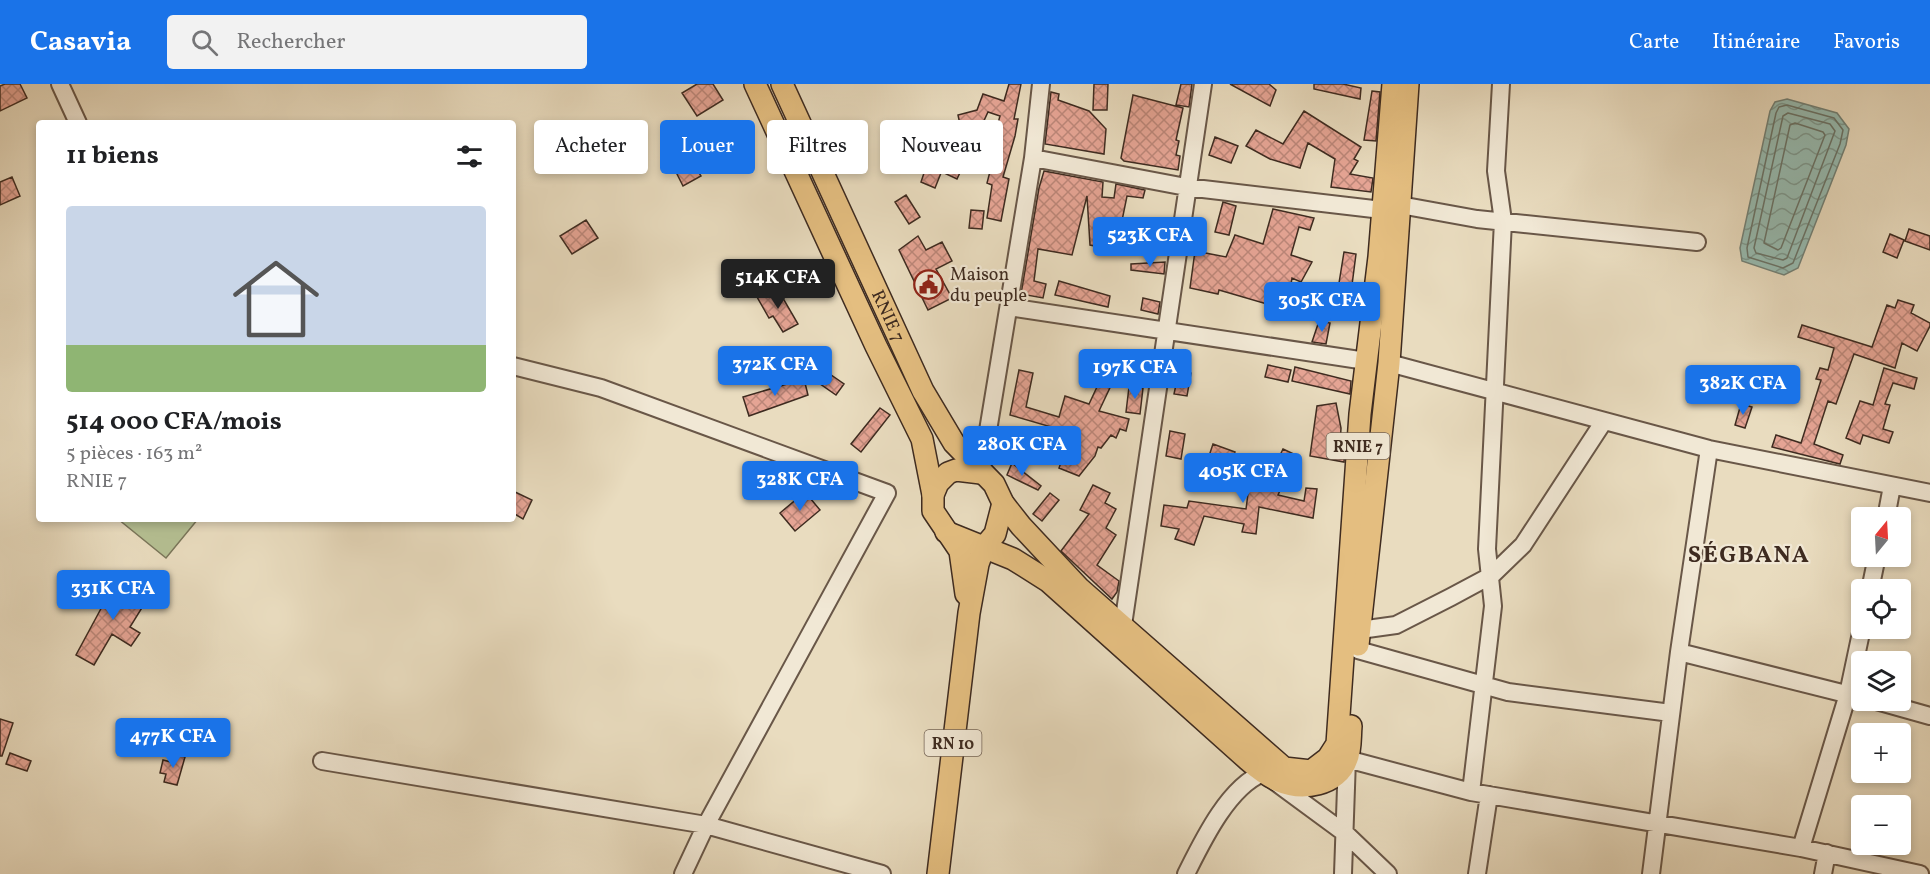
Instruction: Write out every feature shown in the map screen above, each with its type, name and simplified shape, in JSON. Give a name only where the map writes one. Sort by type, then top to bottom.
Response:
[{"type":"main road","name":"RNIE 7","points":[[755,84],[876,346],[922,439],[933,495]]},
{"type":"main road","name":"RNIE 7","points":[[782,84],[923,391],[954,443],[994,484],[1004,503],[1079,588],[1284,768],[1311,771],[1328,758],[1338,744],[1360,414],[1408,84]]},
{"type":"main road","name":"RNIE 7","points":[[1347,759],[1389,363],[1393,84]]},
{"type":"main road","points":[[933,495],[938,483],[948,473],[956,471],[981,473]]},
{"type":"main road","name":"RN 10","points":[[933,495],[933,511],[960,551],[969,613]]},
{"type":"main road","name":"RN 10","points":[[938,874],[969,613],[978,564],[984,547],[995,534],[1004,503]]},
{"type":"main road","points":[[946,532],[1013,559],[1048,581],[1263,773],[1281,782],[1297,786],[1323,784],[1338,774],[1347,759]]},
{"type":"street","points":[[60,84],[77,120]]},
{"type":"street","points":[[981,473],[1033,158],[1041,84]]},
{"type":"street","points":[[1123,625],[1203,84]]},
{"type":"street","points":[[1471,792],[1492,606],[1492,575],[1487,549],[1503,221],[1496,171],[1497,112],[1501,84]]},
{"type":"street","points":[[1033,158],[1186,187],[1697,242]]},
{"type":"street","points":[[1009,308],[1366,361]]},
{"type":"street","points":[[1389,363],[1709,449],[1930,493]]},
{"type":"street","points":[[516,367],[601,388],[887,493],[706,825],[683,874]]},
{"type":"street","points":[[1359,640],[1396,625],[1492,575],[1523,545],[1604,420]]},
{"type":"street","points":[[1651,874],[1679,652],[1709,449]]},
{"type":"street","points":[[1888,507],[1892,486]]},
{"type":"street","points":[[1359,640],[1508,692],[1671,712]]},
{"type":"street","points":[[1679,652],[1851,695]]},
{"type":"street","points":[[1801,848],[1851,707]]},
{"type":"street","points":[[1911,711],[1930,716]]},
{"type":"street","points":[[1343,874],[1347,759],[1471,792],[1801,848],[1920,874]]},
{"type":"street","points":[[322,761],[706,825],[882,874]]},
{"type":"street","points":[[1284,768],[1297,786],[1388,874]]},
{"type":"street","points":[[1186,874],[1209,829],[1227,804],[1257,775],[1263,773],[1346,834]]},
{"type":"street","points":[[1477,874],[1489,795]]},
{"type":"street","points":[[1823,874],[1827,854]]},
{"type":"green space","points":[[122,522],[196,522],[166,558]]},
{"type":"water","points":[[1787,99],[1837,113],[1849,129],[1846,145],[1798,268],[1784,275],[1742,261],[1740,248],[1770,111],[1775,102]]},
{"type":"building","points":[[20,84],[27,98],[0,111],[0,86]]},
{"type":"building","points":[[697,84],[713,84],[723,100],[697,116],[682,93]]},
{"type":"building","points":[[1009,84],[1021,84],[1014,119],[1018,119],[1015,136],[1003,177],[1009,179],[1001,221],[987,218],[992,185],[987,183],[989,174],[1003,174],[1003,120],[999,120],[1000,116],[988,112],[984,120],[959,120],[958,115],[977,110],[983,94],[1004,101]]},
{"type":"building","points":[[1094,84],[1108,84],[1107,110],[1093,110]]},
{"type":"building","points":[[1181,84],[1192,84],[1189,107],[1176,105]]},
{"type":"building","points":[[1230,84],[1269,84],[1276,90],[1270,106]]},
{"type":"building","points":[[1314,84],[1343,84],[1361,88],[1360,99],[1314,89]]},
{"type":"building","points":[[1372,91],[1380,92],[1376,141],[1364,140]]},
{"type":"building","points":[[1051,92],[1059,94],[1058,100],[1089,111],[1106,129],[1104,154],[1045,144]]},
{"type":"building","points":[[1133,95],[1183,108],[1176,140],[1179,141],[1176,155],[1180,156],[1178,170],[1124,161],[1121,158]]},
{"type":"building","points":[[1304,111],[1361,147],[1354,159],[1358,161],[1350,174],[1373,178],[1371,192],[1331,187],[1335,159],[1308,143],[1300,168],[1270,159],[1246,146],[1256,130],[1283,144]]},
{"type":"building","points":[[1215,137],[1238,146],[1231,163],[1209,155]]},
{"type":"building","points":[[1044,171],[1103,182],[1102,197],[1114,198],[1116,184],[1145,190],[1143,198],[1127,196],[1117,245],[1112,244],[1111,249],[1090,245],[1087,196],[1072,255],[1038,249],[1034,281],[1046,284],[1043,298],[1021,294]]},
{"type":"building","points":[[677,174],[700,174],[701,176],[683,186]]},
{"type":"building","points":[[924,174],[941,174],[935,188],[921,182]]},
{"type":"building","points":[[946,174],[959,174],[957,179]]},
{"type":"building","points":[[12,177],[20,196],[0,205],[0,182]]},
{"type":"building","points":[[906,195],[920,217],[909,224],[895,202]]},
{"type":"building","points":[[1223,202],[1236,206],[1229,235],[1215,232]]},
{"type":"building","points":[[1273,209],[1314,218],[1310,230],[1299,227],[1291,255],[1312,262],[1301,282],[1292,278],[1287,310],[1219,290],[1218,294],[1190,288],[1195,251],[1226,257],[1235,235],[1263,244]]},
{"type":"building","points":[[971,210],[984,211],[982,229],[969,228]]},
{"type":"building","points":[[586,220],[598,238],[572,254],[560,236]]},
{"type":"building","points":[[1909,229],[1930,236],[1930,250],[1905,241]]},
{"type":"building","points":[[1890,234],[1904,240],[1897,258],[1883,252]]},
{"type":"building","points":[[918,236],[926,250],[942,242],[952,261],[936,269],[952,298],[928,310],[899,250]]},
{"type":"building","points":[[1344,252],[1356,254],[1352,285],[1339,283]]},
{"type":"building","points":[[1165,262],[1164,274],[1131,270],[1131,264]]},
{"type":"building","points":[[1059,281],[1110,296],[1108,307],[1055,295]]},
{"type":"building","points":[[773,288],[777,295],[780,293],[798,324],[783,332],[773,316],[769,318],[757,297]]},
{"type":"building","points":[[1143,298],[1160,302],[1158,314],[1141,310]]},
{"type":"building","points":[[1898,300],[1914,305],[1911,313],[1930,323],[1930,326],[1917,351],[1902,343],[1895,368],[1854,354],[1836,404],[1828,401],[1814,444],[1843,455],[1840,464],[1772,447],[1776,435],[1801,443],[1821,380],[1816,379],[1820,368],[1828,370],[1834,348],[1798,337],[1802,325],[1872,347],[1887,305],[1895,308]]},
{"type":"building","points":[[1319,321],[1330,323],[1326,344],[1312,342]]},
{"type":"building","points":[[1268,365],[1291,370],[1288,382],[1265,377]]},
{"type":"building","points":[[1295,367],[1351,381],[1350,394],[1292,381]]},
{"type":"building","points":[[1884,368],[1917,378],[1914,389],[1893,383],[1885,404],[1890,405],[1883,429],[1893,432],[1889,443],[1863,435],[1860,444],[1846,438],[1860,401],[1873,405]]},
{"type":"building","points":[[824,370],[844,384],[836,395],[816,381]]},
{"type":"building","points":[[1019,370],[1033,373],[1026,407],[1059,417],[1065,396],[1089,404],[1104,372],[1115,377],[1099,411],[1129,419],[1126,431],[1120,429],[1116,438],[1111,435],[1101,448],[1098,447],[1095,456],[1079,476],[1059,468],[1072,433],[1010,415]]},
{"type":"building","points":[[1179,371],[1191,373],[1187,396],[1174,394]]},
{"type":"building","points":[[804,379],[808,395],[749,416],[743,397]]},
{"type":"building","points":[[1129,387],[1143,388],[1140,414],[1126,412]]},
{"type":"building","points":[[1336,403],[1341,428],[1340,445],[1345,446],[1344,462],[1310,456],[1317,406]]},
{"type":"building","points":[[1741,404],[1752,407],[1745,428],[1735,425]]},
{"type":"building","points":[[880,408],[890,415],[861,452],[851,444]]},
{"type":"building","points":[[1170,431],[1185,434],[1181,459],[1166,456]]},
{"type":"building","points":[[1213,444],[1235,452],[1231,464],[1209,456]]},
{"type":"building","points":[[1283,449],[1296,455],[1278,495],[1304,501],[1306,488],[1317,489],[1313,518],[1259,507],[1256,534],[1242,532],[1244,524],[1204,516],[1194,545],[1175,539],[1179,529],[1161,526],[1164,505],[1187,508],[1189,501],[1246,509],[1249,486],[1234,480],[1238,470],[1268,481]]},
{"type":"building","points":[[1012,463],[1041,486],[1038,490],[1007,475]]},
{"type":"building","points":[[1093,485],[1110,493],[1105,503],[1116,509],[1106,528],[1116,535],[1097,565],[1119,581],[1117,592],[1112,599],[1061,551],[1089,514],[1080,510]]},
{"type":"building","points":[[516,492],[532,500],[523,519],[516,515]]},
{"type":"building","points":[[805,492],[820,510],[795,531],[780,513]]},
{"type":"building","points":[[1050,493],[1059,500],[1042,521],[1033,514]]},
{"type":"building","points":[[117,579],[148,598],[130,627],[140,633],[131,646],[112,634],[94,665],[76,655]]},
{"type":"building","points":[[0,719],[13,723],[2,756],[0,756]]},
{"type":"building","points":[[10,753],[31,761],[27,771],[6,764]]},
{"type":"building","points":[[173,754],[185,757],[177,785],[164,782],[166,774],[160,773],[163,760],[171,762]]},
{"type":"place","name":"Maison du peuple","points":[[929,284]]},
{"type":"district","name":"SÉGBANA","points":[[1749,554]]}]
